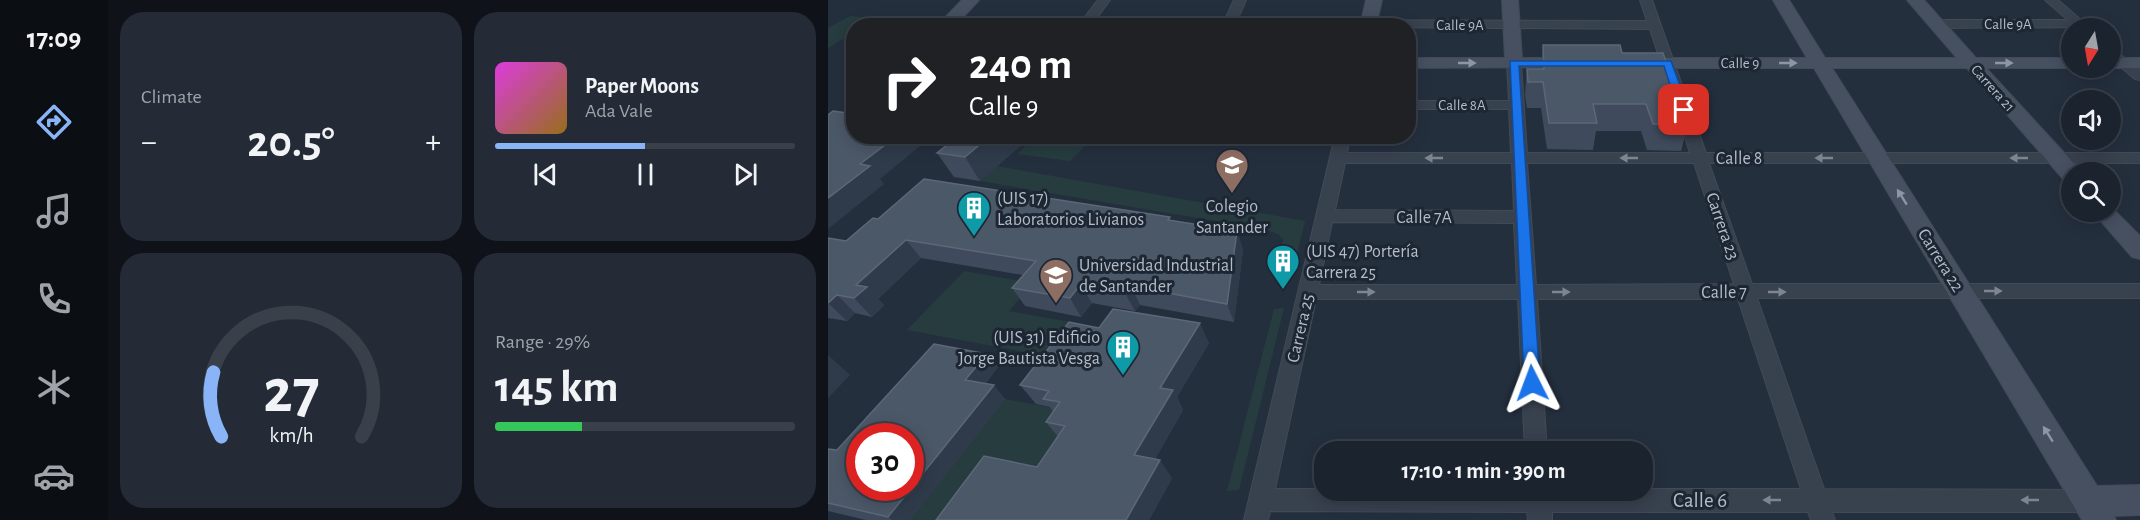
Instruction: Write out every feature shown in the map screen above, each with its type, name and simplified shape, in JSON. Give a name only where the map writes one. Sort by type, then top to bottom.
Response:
[{"type":"street","points":[[953,18],[971,0]]},
{"type":"street","points":[[1090,18],[1104,0]]},
{"type":"street","points":[[1231,18],[1240,0]]},
{"type":"street","points":[[1370,18],[1374,0]]},
{"type":"street","points":[[1510,0],[1535,441]]},
{"type":"street","name":"Carrera 23","points":[[1646,0],[1820,510]]},
{"type":"street","name":"Carrera 22","points":[[1781,0],[2094,510]]},
{"type":"street","name":"Carrera 21","points":[[1915,0],[2061,163]]},
{"type":"street","points":[[2051,0],[2072,18]]},
{"type":"street","name":"Calle 9A","points":[[1937,24],[2061,26]]},
{"type":"street","name":"Calle 9A","points":[[1416,25],[1655,25]]},
{"type":"street","points":[[1416,63],[1597,63]]},
{"type":"street","name":"Calle 9","points":[[1620,63],[2061,63]]},
{"type":"street","points":[[2125,63],[2140,76]]},
{"type":"street","name":"Calle 8A","points":[[1416,105],[1516,105]]},
{"type":"street","name":"Carrera 25","points":[[1259,510],[1341,144]]},
{"type":"street","name":"Calle 8","points":[[1338,158],[2140,158]]},
{"type":"street","name":"Calle 7A","points":[[1325,216],[1522,217]]},
{"type":"street","points":[[2113,222],[2140,252]]},
{"type":"street","name":"Calle 7","points":[[1308,292],[2140,291]]},
{"type":"street","name":"Calle 6","points":[[1259,510],[1539,503],[1820,510],[2094,510],[2140,500]]},
{"type":"green space","points":[[846,18],[846,37],[828,48],[828,28]]},
{"type":"green space","points":[[1028,144],[1087,144],[1070,161],[1017,154]]},
{"type":"green space","points":[[997,166],[1305,221],[1293,271],[1278,272],[1283,240],[1279,235],[1268,230],[980,181]]},
{"type":"green space","points":[[964,271],[1032,283],[1009,311],[1081,324],[1056,358],[907,330]]},
{"type":"green space","points":[[1284,308],[1239,490],[1227,491],[1274,309]]},
{"type":"green space","points":[[1005,399],[1064,410],[1061,441],[1055,440],[1027,479],[969,520],[910,520]]},
{"type":"building","points":[[1543,45],[1620,45],[1622,53],[1663,53],[1688,124],[1653,124],[1646,104],[1593,104],[1597,123],[1549,123],[1543,82],[1528,82],[1527,69],[1544,69]]},
{"type":"building","points":[[833,111],[846,113],[846,144],[886,144],[860,164],[870,166],[828,198],[828,115]]},
{"type":"building","points":[[948,144],[980,144],[965,157],[937,153]]},
{"type":"building","points":[[924,179],[1170,217],[1168,220],[1237,231],[1227,304],[1131,286],[1125,293],[1080,285],[1070,298],[1012,288],[1036,261],[906,240],[856,285],[867,287],[854,298],[837,295],[828,303],[828,238],[846,241],[873,218],[878,219]]},
{"type":"building","points":[[1113,309],[1200,323],[1160,388],[1173,390],[1134,455],[1160,460],[1126,520],[936,520],[984,456],[1037,467],[1065,426],[1046,422],[1060,402],[1043,399],[1049,391],[1020,385],[1069,322],[1099,328]]},
{"type":"building","points":[[934,344],[987,354],[965,380],[994,385],[924,472],[924,423],[862,423]]},
{"type":"building","points":[[846,440],[846,501],[901,501],[888,517],[828,503],[828,449],[837,450]]},
{"type":"place","name":"Colegio Santander","points":[[1232,194]]},
{"type":"place","name":"(UIS 17) Laboratorios Livianos","points":[[974,237]]},
{"type":"place","name":"(UIS 47) Portería Carrera 25","points":[[1283,290]]},
{"type":"place","name":"Universidad Industrial de Santander","points":[[1056,304]]},
{"type":"place","name":"(UIS 31) Edificio Jorge Bautista Vesga","points":[[1123,376]]},
{"type":"route","points":[[1532,383],[1514,63],[1668,63],[1684,110]]}]
